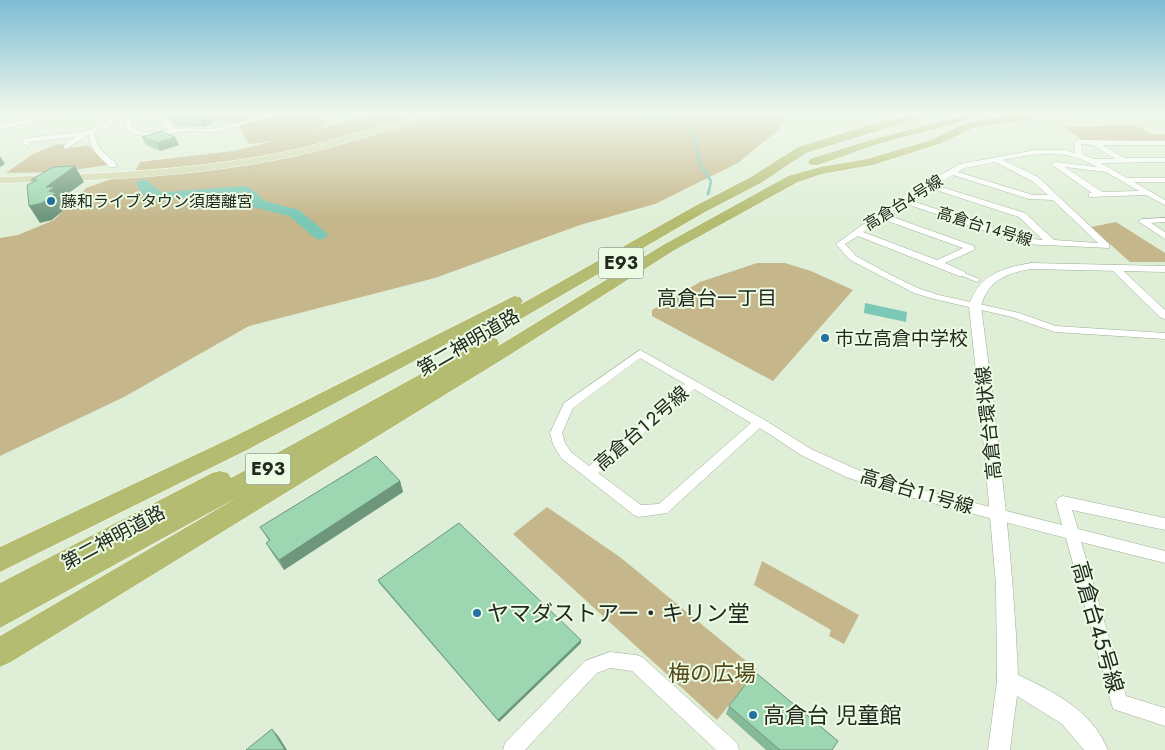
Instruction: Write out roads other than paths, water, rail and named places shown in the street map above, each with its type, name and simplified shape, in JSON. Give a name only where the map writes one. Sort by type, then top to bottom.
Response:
[{"type":"highway","name":"第二神明道路","points":[[767,183],[795,154],[808,148]]},
{"type":"highway","name":"第二神明道路","points":[[0,597],[767,183],[813,163],[860,148]]},
{"type":"highway","points":[[0,652],[501,352],[668,248],[711,213],[767,183],[869,162],[915,148]]},
{"type":"highway","points":[[0,560],[239,444],[647,231],[711,213]]},
{"type":"highway","name":"第二神明道路","points":[[0,615],[298,452],[527,314]]},
{"type":"main road","points":[[0,179],[29,180],[97,177],[208,168],[276,157],[310,148]]},
{"type":"main road","points":[[0,184],[48,183],[97,177]]},
{"type":"street","points":[[95,148],[113,165]]},
{"type":"street","points":[[1078,148],[1079,155]]},
{"type":"street","points":[[1104,148],[1123,160]]},
{"type":"street","name":"高倉台４号線","points":[[976,311],[916,291],[853,258],[840,244],[904,200],[963,166],[1042,152],[1065,152],[1079,155],[1165,203]]},
{"type":"street","name":"高倉台１４号線","points":[[904,200],[1023,241],[1106,246],[1035,179],[995,159]]},
{"type":"street","points":[[1091,161],[1165,160]]},
{"type":"street","points":[[1055,164],[1108,170]]},
{"type":"street","points":[[1055,164],[1058,172]]},
{"type":"street","points":[[1055,164],[1099,194]]},
{"type":"street","points":[[952,172],[1032,197],[1054,198]]},
{"type":"street","points":[[1126,180],[1165,180]]},
{"type":"street","points":[[928,185],[1022,216],[1052,244]]},
{"type":"street","points":[[1086,195],[1148,193]]},
{"type":"street","points":[[882,216],[971,248],[936,263]]},
{"type":"street","points":[[1131,221],[1165,220]]},
{"type":"street","points":[[1142,221],[1165,236]]},
{"type":"street","points":[[856,232],[977,280]]},
{"type":"street","name":"高倉台環状線","points":[[999,750],[1008,681],[1005,585],[976,311],[977,296],[986,281],[1011,269],[1050,265],[1165,269]]},
{"type":"street","points":[[1115,268],[1165,316]]},
{"type":"street","points":[[976,311],[1015,315],[1055,329],[1165,336]]},
{"type":"street","name":"高倉台１１号線","points":[[759,422],[662,509],[639,510],[566,455],[559,444],[556,433],[568,406],[640,353],[759,422],[806,452],[851,473],[898,489],[1165,557]]},
{"type":"street","name":"高倉台１２号線","points":[[589,473],[693,384]]},
{"type":"street","points":[[1071,534],[1063,502],[1165,524]]},
{"type":"street","name":"高倉台４５号線","points":[[1071,534],[1120,703],[1165,717]]},
{"type":"street","points":[[512,750],[591,667],[610,660],[636,663],[730,750]]},
{"type":"street","points":[[1008,681],[1048,701],[1071,717],[1085,732],[1097,750]]},
{"type":"water","points":[[865,303],[907,312],[906,322],[864,313]]},
{"type":"waterway","points":[[697,148],[700,164],[711,181],[709,191]]},
{"type":"waterway","points":[[142,183],[149,189],[149,193],[164,196],[239,189],[247,192],[258,202]]},
{"type":"waterway","points":[[708,194],[709,190]]},
{"type":"waterway","points":[[258,204],[294,213],[321,235]]},
{"type":"place","name":"藤和ライブタウン須磨離宮","points":[[51,201]]},
{"type":"place","name":"市立高倉中学校","points":[[825,338]]},
{"type":"place","name":"ヤマダストアー・キリン堂","points":[[477,613]]},
{"type":"place","name":"高倉台 児童館","points":[[753,715]]},
{"type":"district","name":"高倉台一丁目","points":[[717,298]]},
{"type":"park label","name":"梅の広場","points":[[712,673]]}]
